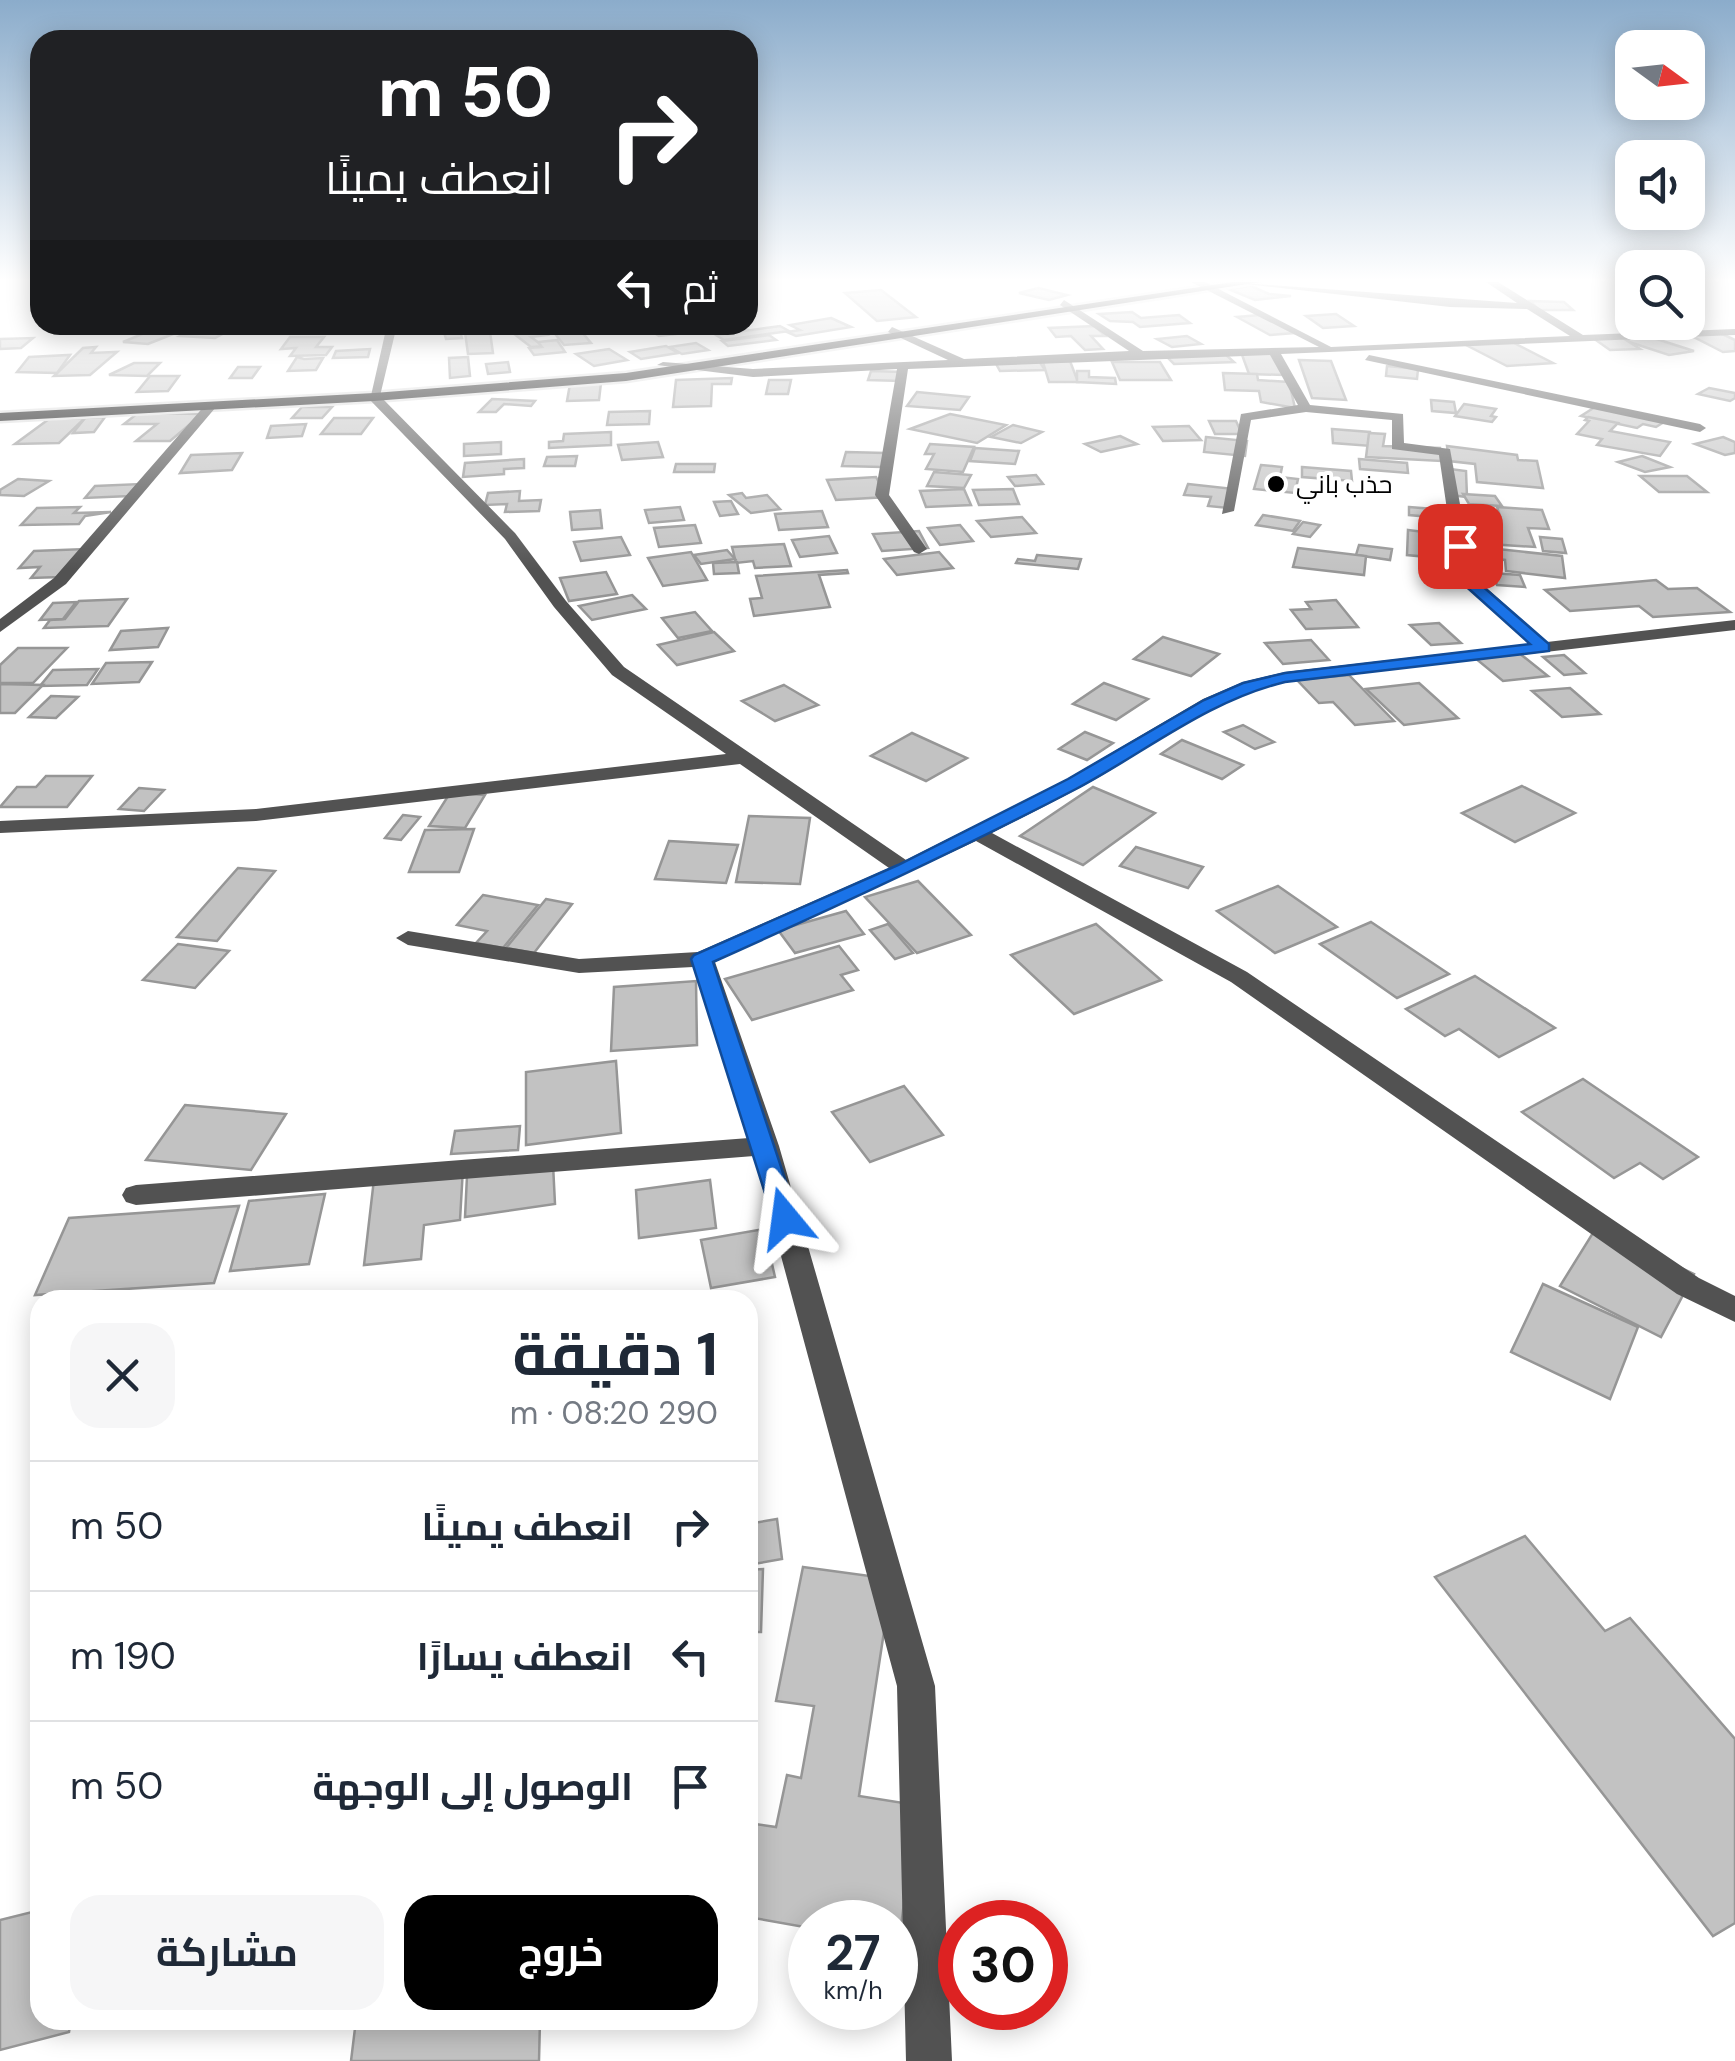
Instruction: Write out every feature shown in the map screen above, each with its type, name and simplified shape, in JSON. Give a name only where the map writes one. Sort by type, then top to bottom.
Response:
[{"type":"main road","points":[[0,418],[210,407],[568,378]]},
{"type":"main road","points":[[0,409],[375,393]]},
{"type":"street","points":[[380,378],[375,393],[510,536],[560,604],[618,671],[904,869]]},
{"type":"street","points":[[901,378],[882,495],[919,550]]},
{"type":"street","points":[[1289,378],[1306,408]]},
{"type":"street","points":[[1466,378],[1700,428]]},
{"type":"street","points":[[0,627],[60,580],[210,407]]},
{"type":"street","points":[[1227,511],[1245,417],[1306,408],[1399,417],[1397,446],[1445,452],[1465,578],[1543,647]]},
{"type":"street","points":[[408,938],[578,966],[702,959],[904,869],[1074,783],[1210,703],[1248,686],[1285,678],[1735,625]]},
{"type":"street","points":[[0,827],[256,815],[744,758]]},
{"type":"street","points":[[974,832],[1239,978],[1688,1286],[1735,1310]]},
{"type":"street","points":[[702,959],[764,1146],[916,1686],[929,2061]]},
{"type":"street","points":[[136,1195],[764,1146]]},
{"type":"building","points":[[148,378],[177,378],[168,391],[137,392]]},
{"type":"building","points":[[732,378],[731,384],[712,384],[711,406],[673,407],[676,380]]},
{"type":"building","points":[[869,378],[903,378],[902,381]]},
{"type":"building","points":[[1048,378],[1077,378],[1078,382],[1049,382]]},
{"type":"building","points":[[1077,378],[1115,378],[1116,384],[1077,382]]},
{"type":"building","points":[[1119,378],[1171,380],[1120,380]]},
{"type":"building","points":[[1224,378],[1289,382],[1295,408],[1261,402],[1259,391],[1225,390]]},
{"type":"building","points":[[1305,378],[1338,378],[1346,400],[1312,398]]},
{"type":"building","points":[[769,380],[791,380],[788,394],[766,394]]},
{"type":"building","points":[[601,383],[599,400],[567,401],[570,384]]},
{"type":"building","points":[[1709,388],[1735,393],[1735,398],[1730,401],[1698,394]]},
{"type":"building","points":[[917,392],[969,397],[960,410],[907,406]]},
{"type":"building","points":[[492,399],[535,401],[531,406],[504,404],[496,412],[479,412]]},
{"type":"building","points":[[1431,400],[1454,402],[1456,413],[1432,411]]},
{"type":"building","points":[[1464,404],[1496,409],[1491,416],[1496,417],[1492,422],[1455,416]]},
{"type":"building","points":[[302,407],[332,407],[322,418],[292,418]]},
{"type":"building","points":[[1595,407],[1664,422],[1656,427],[1643,424],[1637,428],[1581,416]]},
{"type":"building","points":[[650,411],[649,424],[607,425],[609,412]]},
{"type":"building","points":[[138,413],[202,414],[170,441],[136,441],[157,424],[124,424]]},
{"type":"building","points":[[950,414],[1006,425],[977,443],[910,429]]},
{"type":"building","points":[[105,417],[94,432],[73,433],[85,418]]},
{"type":"building","points":[[1588,417],[1618,423],[1610,431],[1670,442],[1660,456],[1597,445],[1602,439],[1577,434],[1589,421],[1585,420]]},
{"type":"building","points":[[85,418],[59,443],[15,444],[49,419]]},
{"type":"building","points":[[334,418],[373,418],[361,434],[321,434]]},
{"type":"building","points":[[1209,421],[1236,421],[1242,434],[1215,434]]},
{"type":"building","points":[[306,424],[302,436],[267,438],[271,426]]},
{"type":"building","points":[[1013,425],[1042,432],[1021,443],[991,437]]},
{"type":"building","points":[[1189,426],[1201,440],[1163,441],[1153,427]]},
{"type":"building","points":[[1332,429],[1370,432],[1371,446],[1333,443]]},
{"type":"building","points":[[611,432],[611,445],[549,448],[549,442],[563,441],[564,434]]},
{"type":"building","points":[[1369,433],[1385,434],[1383,446],[1440,448],[1441,461],[1366,457]]},
{"type":"building","points":[[1120,436],[1137,444],[1101,452],[1085,444]]},
{"type":"building","points":[[1206,437],[1247,441],[1245,456],[1204,452]]},
{"type":"building","points":[[1723,437],[1735,442],[1735,453],[1725,455],[1695,444]]},
{"type":"building","points":[[501,442],[501,454],[464,456],[464,444]]},
{"type":"building","points":[[658,442],[663,457],[622,460],[618,445]]},
{"type":"building","points":[[930,444],[974,447],[963,472],[926,469],[934,454],[925,454]]},
{"type":"building","points":[[1447,446],[1537,461],[1543,488],[1477,482],[1475,464],[1449,461]]},
{"type":"building","points":[[975,448],[1019,451],[1015,464],[970,461]]},
{"type":"building","points":[[846,452],[885,453],[882,467],[842,466]]},
{"type":"building","points":[[242,453],[232,470],[180,473],[191,455]]},
{"type":"building","points":[[577,456],[575,466],[544,466],[547,457]]},
{"type":"building","points":[[1642,456],[1670,467],[1645,472],[1618,462]]},
{"type":"building","points":[[524,459],[524,468],[504,469],[504,474],[463,477],[465,463]]},
{"type":"building","points":[[1359,459],[1407,463],[1408,473],[1360,469]]},
{"type":"building","points":[[676,464],[715,464],[714,472],[674,472]]},
{"type":"building","name":"حذب باني","points":[[1261,465],[1282,467],[1280,477],[1298,479],[1295,493],[1254,489]]},
{"type":"building","points":[[1302,467],[1351,471],[1352,481],[1302,477]]},
{"type":"building","points":[[1450,469],[1466,471],[1467,497],[1449,495]]},
{"type":"building","points":[[934,472],[971,475],[964,488],[927,486]]},
{"type":"building","points":[[1036,475],[1043,484],[1015,486],[1008,477]]},
{"type":"building","points":[[1640,476],[1687,476],[1707,492],[1659,492]]},
{"type":"building","points":[[876,477],[887,497],[836,500],[827,480]]},
{"type":"building","points":[[18,479],[49,481],[24,496],[0,495],[0,490]]},
{"type":"building","points":[[140,484],[130,496],[85,498],[95,486]]},
{"type":"building","points":[[1188,484],[1234,489],[1228,508],[1208,506],[1211,497],[1184,495]]},
{"type":"building","points":[[964,489],[971,505],[926,507],[920,491]]},
{"type":"building","points":[[1013,489],[1019,504],[979,505],[973,490]]},
{"type":"building","points":[[520,491],[519,501],[541,500],[539,511],[505,512],[507,504],[485,505],[488,493]]},
{"type":"building","points":[[742,493],[746,498],[767,495],[780,509],[751,513],[729,495]]},
{"type":"building","points":[[1463,494],[1495,496],[1502,506],[1469,504]]},
{"type":"building","points":[[731,501],[738,514],[720,516],[714,502]]},
{"type":"building","points":[[80,507],[74,513],[111,512],[85,516],[79,524],[21,525],[37,508]]},
{"type":"building","points":[[680,507],[684,520],[649,523],[645,510]]},
{"type":"building","points":[[1409,507],[1446,510],[1449,528],[1433,527],[1431,517],[1409,515]]},
{"type":"building","points":[[1497,507],[1542,510],[1549,529],[1528,528],[1535,547],[1489,544],[1474,514],[1500,516]]},
{"type":"building","points":[[600,510],[602,528],[572,530],[570,512]]},
{"type":"building","points":[[822,511],[828,527],[779,530],[775,514]]},
{"type":"building","points":[[1263,515],[1300,521],[1293,531],[1256,525]]},
{"type":"building","points":[[1022,517],[1036,533],[991,537],[977,521]]},
{"type":"building","points":[[1303,522],[1320,525],[1310,537],[1293,534]]},
{"type":"building","points":[[695,525],[701,543],[659,547],[654,528]]},
{"type":"building","points":[[960,525],[973,541],[940,545],[928,528]]},
{"type":"building","points":[[1408,530],[1449,535],[1450,559],[1407,555]]},
{"type":"building","points":[[919,531],[928,548],[882,551],[873,534]]},
{"type":"building","points":[[829,536],[837,553],[800,557],[792,540]]},
{"type":"building","points":[[621,537],[630,555],[581,561],[574,542]]},
{"type":"building","points":[[1540,537],[1562,539],[1566,553],[1543,551]]},
{"type":"building","points":[[784,544],[791,566],[755,568],[753,561],[736,563],[732,547]]},
{"type":"building","points":[[1359,545],[1392,549],[1390,560],[1356,555]]},
{"type":"building","points":[[1479,547],[1562,556],[1565,578],[1506,571],[1505,560],[1479,557]]},
{"type":"building","points":[[1298,548],[1366,556],[1364,575],[1293,567]]},
{"type":"building","points":[[85,549],[61,577],[31,578],[40,567],[19,568],[34,551]]},
{"type":"building","points":[[727,550],[735,559],[701,564],[694,555]]},
{"type":"building","points":[[691,552],[707,580],[663,586],[648,558]]},
{"type":"building","points":[[939,552],[953,568],[897,575],[884,559]]},
{"type":"building","points":[[1037,555],[1081,559],[1078,569],[1016,563],[1018,559],[1035,561]]},
{"type":"building","points":[[737,562],[739,573],[714,574],[713,563]]},
{"type":"building","points":[[847,570],[848,573],[819,575],[830,607],[754,616],[750,599],[762,598],[756,576]]},
{"type":"building","points":[[606,572],[617,594],[569,601],[560,578]]},
{"type":"building","points":[[1492,573],[1520,575],[1525,587],[1497,585]]},
{"type":"building","points":[[1656,580],[1668,589],[1697,588],[1730,612],[1653,617],[1639,606],[1570,611],[1545,590]]},
{"type":"building","points":[[632,595],[646,609],[592,620],[579,606]]},
{"type":"building","points":[[127,599],[108,626],[44,628],[50,620],[65,619],[79,601]]},
{"type":"building","points":[[1336,600],[1358,627],[1306,629],[1291,610],[1311,609],[1306,602]]},
{"type":"building","points":[[76,602],[63,619],[40,620],[53,603]]},
{"type":"building","points":[[695,612],[712,631],[678,638],[662,618]]},
{"type":"building","points":[[1439,623],[1461,643],[1431,645],[1410,625]]},
{"type":"building","points":[[168,628],[158,647],[110,650],[121,631]]},
{"type":"building","points":[[714,632],[734,651],[677,665],[658,645]]},
{"type":"building","points":[[1163,637],[1219,654],[1191,676],[1134,659]]},
{"type":"building","points":[[1311,640],[1329,660],[1283,664],[1265,643]]},
{"type":"building","points":[[18,648],[67,648],[33,683],[0,683],[0,665]]},
{"type":"building","points":[[1519,653],[1548,676],[1503,681],[1475,658]]},
{"type":"building","points":[[1564,655],[1585,673],[1564,675],[1543,657]]},
{"type":"building","points":[[152,662],[139,682],[92,684],[106,663]]},
{"type":"building","points":[[98,669],[87,685],[40,686],[53,670]]},
{"type":"building","points":[[1349,675],[1394,721],[1355,725],[1333,702],[1319,703],[1297,680]]},
{"type":"building","points":[[1104,683],[1148,699],[1116,720],[1073,704]]},
{"type":"building","points":[[1419,683],[1458,718],[1404,725],[1366,689]]},
{"type":"building","points":[[0,684],[43,685],[15,713],[0,713]]},
{"type":"building","points":[[784,685],[818,705],[775,721],[742,701]]},
{"type":"building","points":[[1570,688],[1600,714],[1562,717],[1532,691]]},
{"type":"building","points":[[51,696],[78,697],[56,718],[29,717]]},
{"type":"building","points":[[1243,725],[1274,742],[1255,749],[1224,732]]},
{"type":"building","points":[[1085,732],[1113,743],[1087,760],[1059,749]]},
{"type":"building","points":[[912,733],[967,758],[926,781],[871,756]]},
{"type":"building","points":[[1182,740],[1243,765],[1222,779],[1161,754]]},
{"type":"building","points":[[46,776],[92,776],[67,807],[0,807],[17,787],[36,787]]},
{"type":"building","points":[[1522,786],[1575,813],[1515,842],[1462,813]]},
{"type":"building","points":[[1093,787],[1155,813],[1083,865],[1020,836]]},
{"type":"building","points":[[139,788],[164,790],[144,811],[119,809]]},
{"type":"building","points":[[450,793],[485,795],[465,828],[429,826]]},
{"type":"building","points":[[403,815],[420,817],[401,840],[385,838]]},
{"type":"building","points":[[749,816],[810,818],[800,884],[736,882]]},
{"type":"building","points":[[474,829],[459,872],[409,872],[425,830]]},
{"type":"building","points":[[669,841],[738,845],[726,883],[655,879]]},
{"type":"building","points":[[1136,847],[1203,867],[1188,888],[1120,866]]},
{"type":"building","points":[[238,868],[275,871],[217,941],[177,937]]},
{"type":"building","points":[[918,881],[971,935],[917,953],[865,897]]},
{"type":"building","points":[[1278,886],[1337,927],[1275,953],[1217,911]]},
{"type":"building","points":[[483,895],[538,905],[503,948],[476,943],[487,931],[457,925]]},
{"type":"building","points":[[546,899],[572,904],[534,953],[506,948]]},
{"type":"building","points":[[846,911],[864,934],[795,953],[778,930]]},
{"type":"building","points":[[1371,922],[1449,974],[1397,998],[1320,944]]},
{"type":"building","points":[[888,924],[913,953],[895,959],[870,930]]},
{"type":"building","points":[[1096,924],[1161,980],[1074,1014],[1011,955]]},
{"type":"building","points":[[178,944],[229,951],[195,988],[143,980]]},
{"type":"building","points":[[839,946],[858,970],[841,975],[853,990],[752,1020],[725,979]]},
{"type":"building","points":[[1475,976],[1555,1028],[1499,1057],[1459,1029],[1445,1036],[1406,1009]]},
{"type":"building","points":[[696,981],[697,1045],[611,1051],[614,987]]},
{"type":"building","points":[[616,1061],[621,1133],[526,1145],[526,1072]]},
{"type":"building","points":[[1583,1079],[1698,1157],[1663,1179],[1640,1163],[1614,1178],[1522,1112]]},
{"type":"building","points":[[904,1086],[943,1135],[870,1162],[832,1112]]},
{"type":"building","points":[[185,1105],[286,1114],[251,1170],[146,1160]]},
{"type":"building","points":[[520,1126],[518,1150],[451,1154],[455,1131]]},
{"type":"building","points":[[553,1164],[555,1204],[465,1217],[467,1176]]},
{"type":"building","points":[[463,1168],[460,1220],[424,1225],[421,1259],[364,1265],[374,1179]]},
{"type":"building","points":[[710,1180],[716,1228],[639,1238],[636,1190]]},
{"type":"building","points":[[325,1194],[309,1264],[230,1271],[249,1201]]},
{"type":"building","points":[[239,1206],[214,1283],[37,1290],[69,1218]]},
{"type":"building","points":[[1596,1228],[1694,1274],[1661,1337],[1560,1286]]},
{"type":"building","points":[[764,1229],[775,1277],[711,1288],[701,1240]]},
{"type":"building","points":[[1543,1284],[1638,1327],[1610,1399],[1511,1352]]},
{"type":"building","points":[[777,1519],[782,1559],[758,1563],[758,1522]]},
{"type":"building","points":[[1525,1536],[1605,1631],[1630,1618],[1735,1739],[1735,1923],[1713,1936],[1435,1577]]},
{"type":"building","points":[[803,1567],[892,1579],[859,1796],[916,1805],[904,1900],[788,1900],[788,1924],[758,1919],[758,1824],[776,1827],[787,1775],[801,1778],[814,1706],[776,1701]]},
{"type":"building","points":[[758,1569],[763,1569],[761,1632],[758,1632]]},
{"type":"building","points":[[30,1912],[30,2030],[69,2032],[0,2050],[0,1920]]},
{"type":"building","points":[[355,2030],[540,2030],[539,2061],[351,2061]]},
{"type":"place","name":"حذب باني","points":[[1276,484]]},
{"type":"route","points":[[785,1218],[702,959],[904,869],[1074,783],[1210,703],[1248,686],[1285,678],[1543,647],[1465,578],[1460,546]]}]
